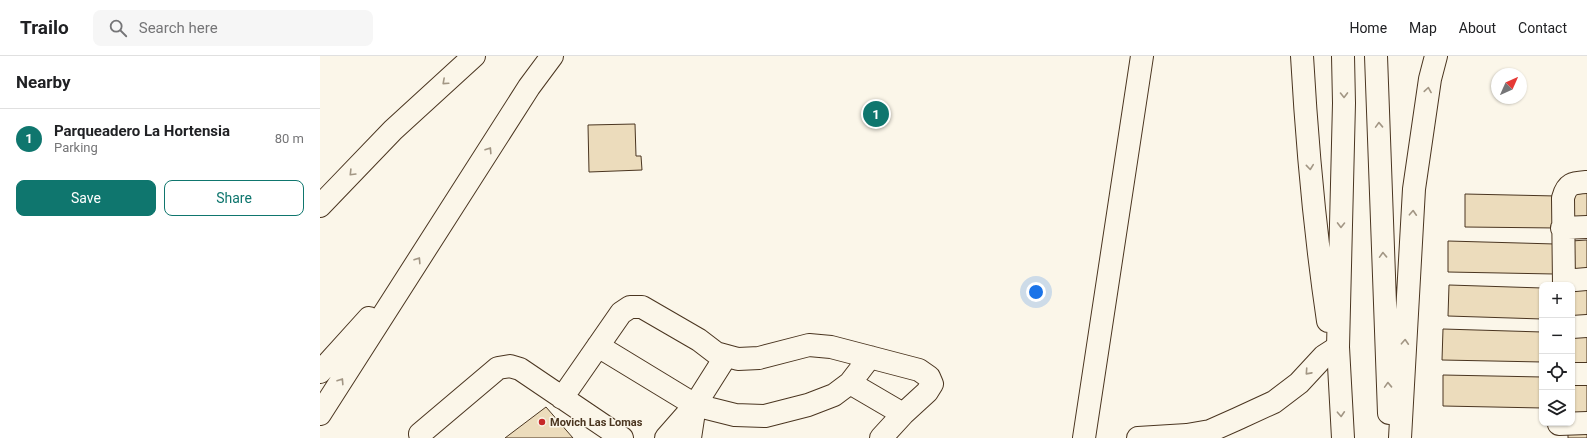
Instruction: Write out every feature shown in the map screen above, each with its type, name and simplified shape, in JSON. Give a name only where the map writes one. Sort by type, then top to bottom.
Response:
[{"type":"main road","points":[[320,206],[393,130],[474,56]]},
{"type":"main road","points":[[320,414],[529,87],[552,56]]},
{"type":"main road","points":[[1084,438],[1142,56]]},
{"type":"main road","points":[[1302,56],[1306,128],[1320,268],[1328,322],[1338,347]]},
{"type":"main road","points":[[1343,56],[1344,103],[1338,347],[1343,438]]},
{"type":"main road","points":[[1376,56],[1390,438]]},
{"type":"main road","points":[[1400,438],[1414,189],[1430,79],[1436,56]]},
{"type":"main road","points":[[1564,282],[1562,228],[1563,198],[1565,189],[1575,183],[1587,182]]},
{"type":"main road","points":[[1562,228],[1587,227]]},
{"type":"main road","points":[[1570,282],[1587,279]]},
{"type":"main road","points":[[320,372],[404,282]]},
{"type":"main road","points":[[562,398],[621,313],[630,307],[642,307],[698,340],[716,353],[738,359],[760,358],[809,345],[831,347],[919,370],[929,377],[932,384],[928,392],[903,414],[881,438]]},
{"type":"main road","points":[[1575,327],[1587,326]]},
{"type":"main road","points":[[598,346],[695,405],[735,415],[764,416],[815,403],[834,395],[850,383],[870,357]]},
{"type":"main road","points":[[1138,438],[1187,435],[1210,430],[1237,419],[1274,402],[1299,383],[1324,356],[1338,347]]},
{"type":"main road","points":[[666,438],[695,405],[726,356]]},
{"type":"main road","points":[[420,434],[498,368],[510,366],[520,369],[622,438]]},
{"type":"main road","points":[[1575,374],[1587,374]]},
{"type":"main road","points":[[850,383],[903,414]]},
{"type":"main road","points":[[690,438],[695,405]]},
{"type":"main road","points":[[1558,428],[1587,423]]},
{"type":"building","points":[[635,124],[636,156],[641,156],[642,170],[589,172],[588,125]]},
{"type":"building","points":[[1587,191],[1587,221],[1573,222],[1572,192]]},
{"type":"building","points":[[1465,194],[1556,196],[1556,228],[1465,227]]},
{"type":"building","points":[[1587,240],[1587,271],[1573,272],[1571,241]]},
{"type":"building","points":[[1448,241],[1555,244],[1554,274],[1448,272]]},
{"type":"building","points":[[1449,285],[1539,288],[1539,319],[1448,316]]},
{"type":"building","points":[[1575,288],[1587,288],[1587,319],[1575,319]]},
{"type":"building","points":[[1443,329],[1539,332],[1539,362],[1442,360]]},
{"type":"building","points":[[1575,336],[1587,336],[1587,367],[1575,368]]},
{"type":"building","points":[[1443,375],[1539,377],[1539,408],[1443,406]]},
{"type":"building","points":[[1587,382],[1587,413],[1575,414],[1575,383]]},
{"type":"building","name":"Movich Las Lomas","points":[[546,407],[573,438],[505,438]]},
{"type":"building","points":[[1587,430],[1587,438],[1568,438],[1568,431]]},
{"type":"place","name":"Parqueadero La Hortensia","points":[[876,114]]},
{"type":"place","name":"Movich Las Lomas","points":[[542,422]]}]
